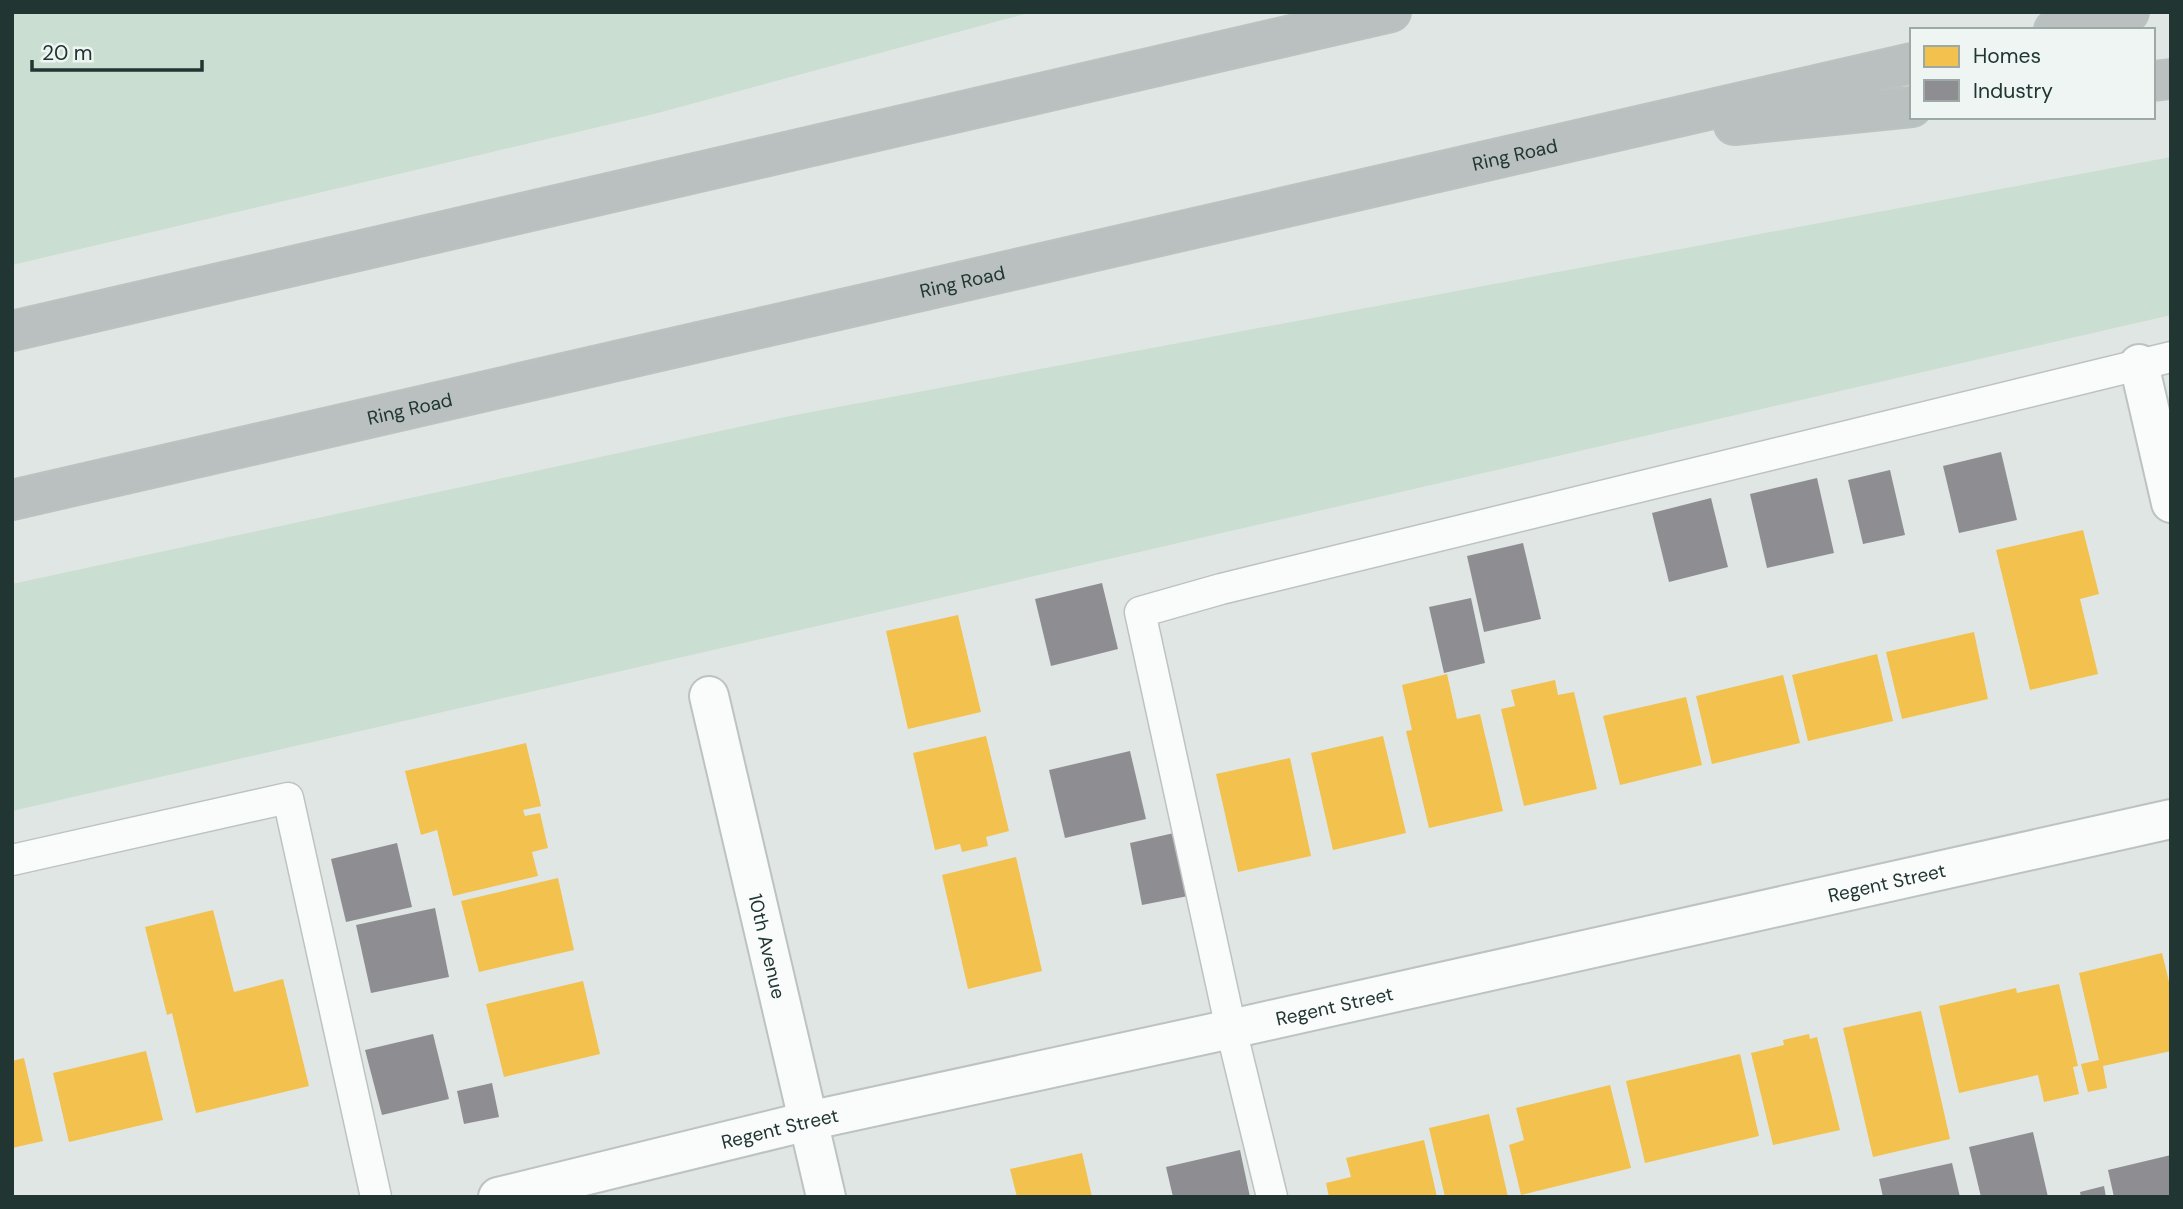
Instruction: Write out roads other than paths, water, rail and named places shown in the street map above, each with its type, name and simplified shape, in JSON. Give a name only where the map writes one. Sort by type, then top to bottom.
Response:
[{"type":"highway","points":[[12,331],[1391,12]]},
{"type":"highway","points":[[2062,28],[2129,12]]},
{"type":"highway","name":"Ring Road","points":[[12,500],[1910,63]]},
{"type":"highway","points":[[1576,142],[1910,107]]},
{"type":"street","points":[[2155,361],[2171,503]]},
{"type":"street","name":"10th Avenue","points":[[709,696],[826,1197]]},
{"type":"street","name":"Regent Street","points":[[498,1197],[808,1121],[2171,819]]},
{"type":"lane","points":[[1272,1197],[1231,1029],[1140,612],[1222,589],[2155,361]]},
{"type":"lane","points":[[12,860],[288,798],[376,1197]]}]
